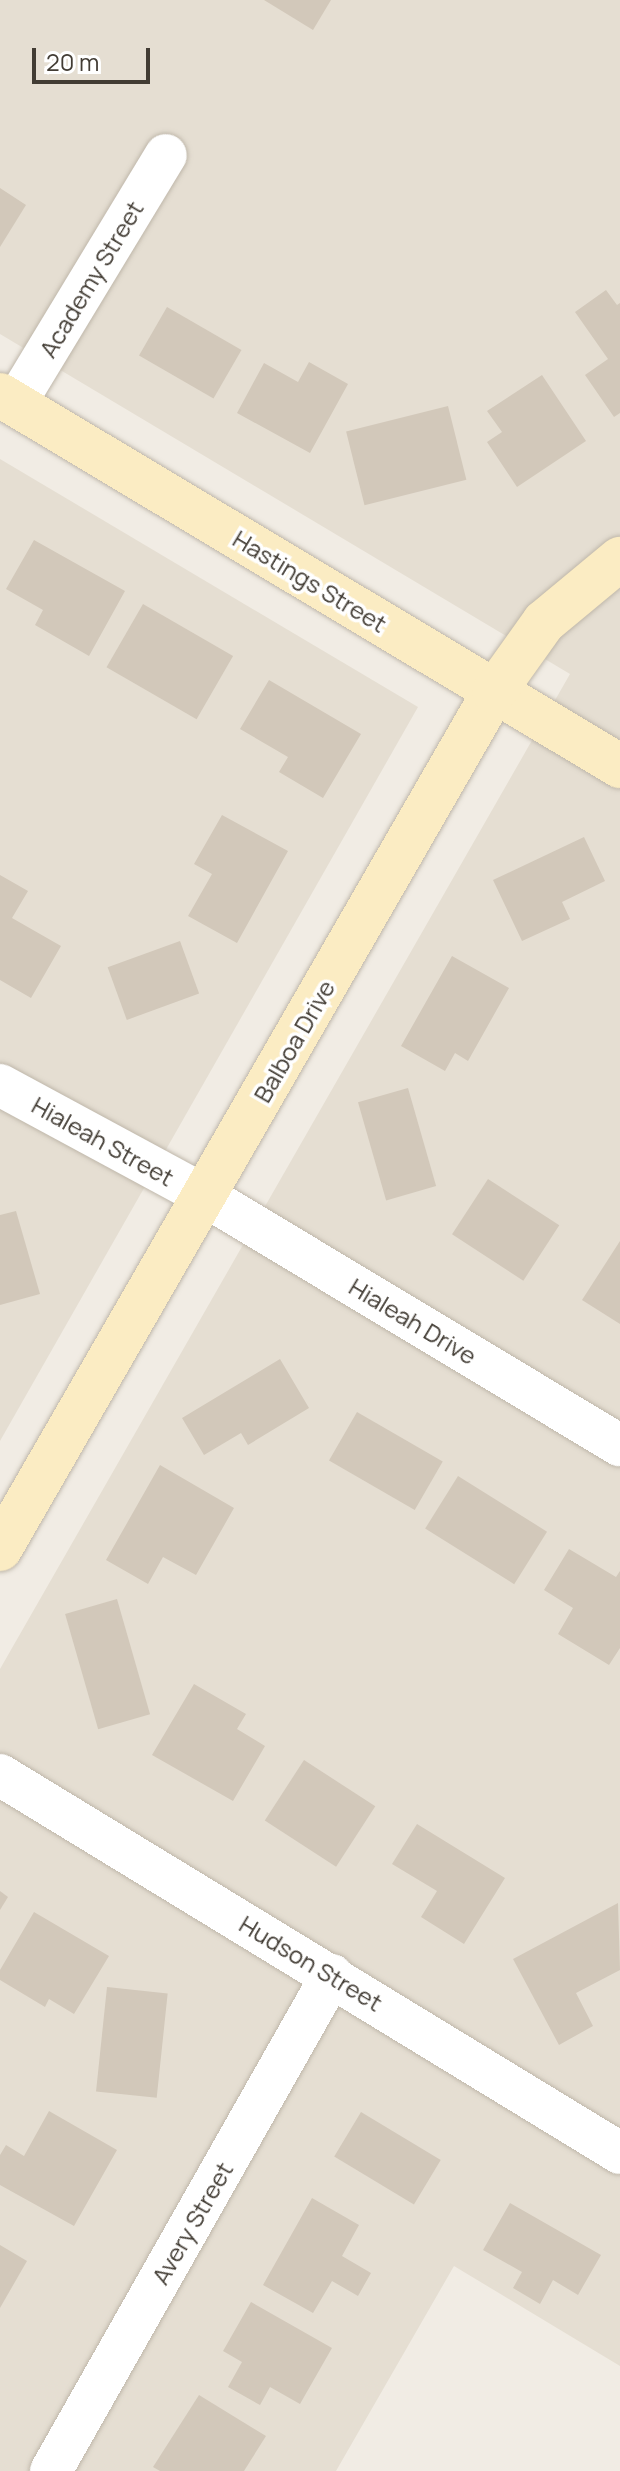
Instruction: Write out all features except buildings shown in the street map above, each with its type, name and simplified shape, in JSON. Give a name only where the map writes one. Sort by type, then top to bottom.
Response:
[{"type":"street","name":"Academy Street","points":[[8,399],[166,155]]},
{"type":"street","name":"Hastings Street","points":[[8,399],[620,766]]},
{"type":"street","name":"Balboa Drive","points":[[0,1549],[494,692],[544,622],[620,559]]},
{"type":"street","name":"Hialeah Street","points":[[0,1085],[205,1196]]},
{"type":"street","name":"Hialeah Drive","points":[[205,1196],[620,1445]]},
{"type":"street","name":"Hudson Street","points":[[0,1775],[616,2143]]},
{"type":"street","name":"Avery Street","points":[[51,2471],[332,1975]]},
{"type":"shaded area","points":[[0,0],[620,0],[620,2366],[454,2266],[336,2471],[0,2471],[0,1669],[570,674],[0,334]]},
{"type":"shaded area","points":[[0,459],[418,707],[0,1441]]}]
